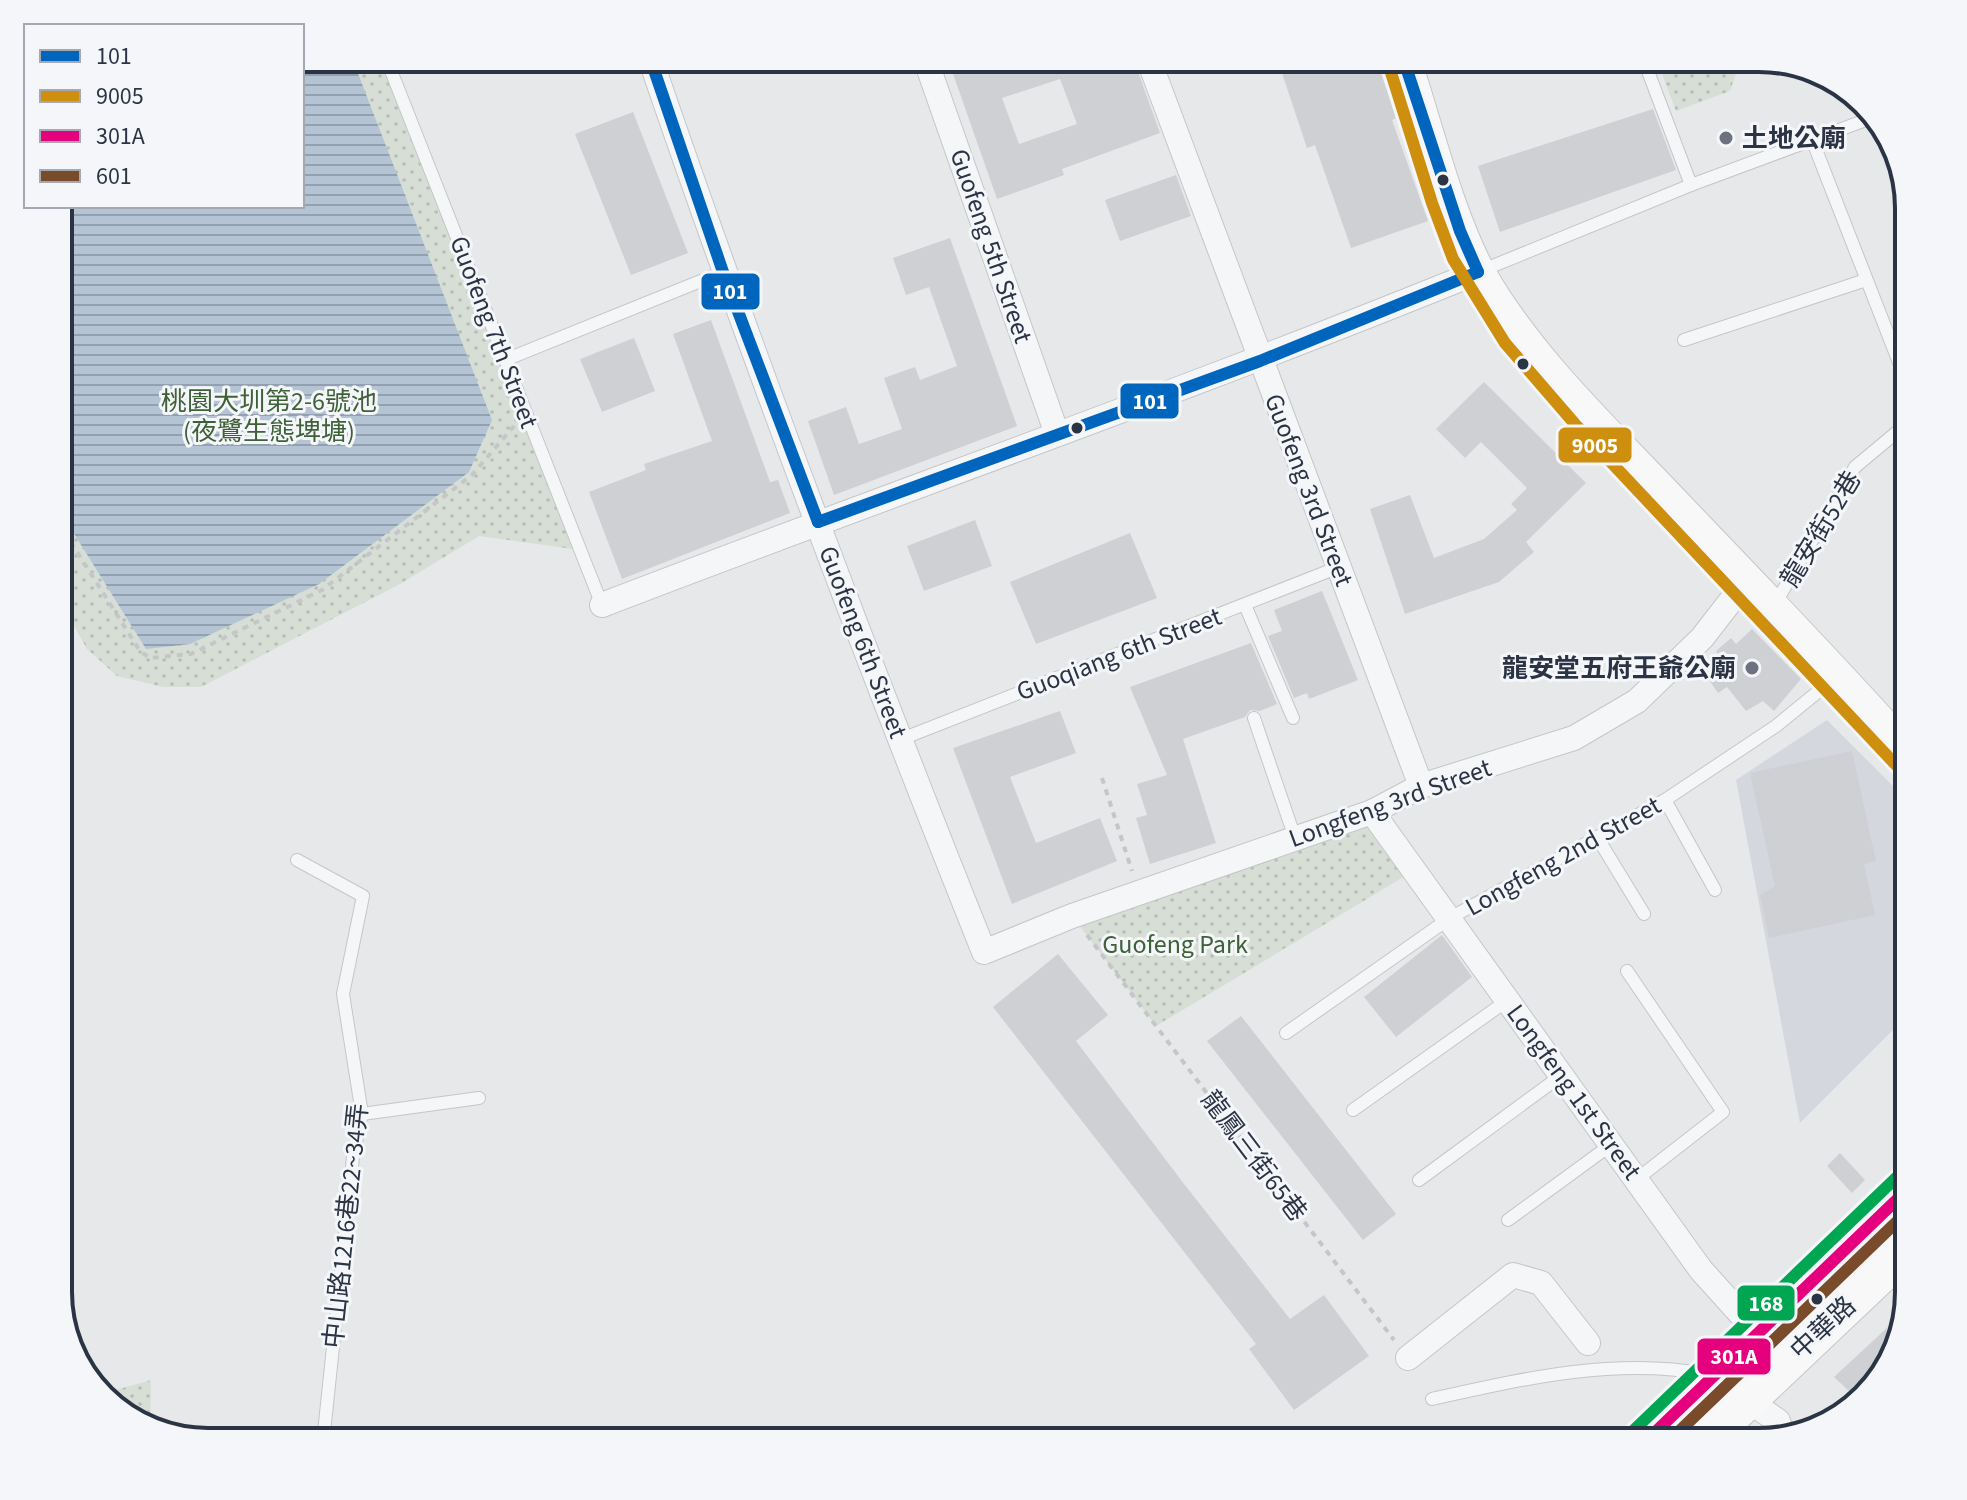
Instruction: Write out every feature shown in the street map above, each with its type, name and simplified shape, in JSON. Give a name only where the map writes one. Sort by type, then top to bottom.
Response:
[{"type":"main road","name":"中華路","points":[[1659,1428],[1895,1201]]},
{"type":"main road","name":"中華路","points":[[1718,1428],[1895,1260]]},
{"type":"street","name":"Guofeng 6th Street","points":[[655,72],[723,272],[899,740],[984,952]]},
{"type":"street","name":"Guofeng 5th Street","points":[[930,72],[1057,434]]},
{"type":"street","name":"Guofeng 3rd Street","points":[[1153,72],[1421,786]]},
{"type":"street","points":[[1408,72],[1460,231],[1478,272],[1506,319],[1586,412],[1838,675],[1895,739]]},
{"type":"street","points":[[602,605],[818,522],[1260,361],[1478,272]]},
{"type":"street","name":"Longfeng 3rd Street","points":[[984,952],[1072,916],[1372,812],[1421,786],[1574,738],[1637,701],[1702,638],[1747,580]]},
{"type":"street","name":"Longfeng 1st Street","points":[[1372,812],[1701,1270],[1786,1364]]},
{"type":"street","points":[[1408,1358],[1513,1275],[1541,1283],[1588,1343]]},
{"type":"street","points":[[1713,1375],[1778,1421],[1780,1426]]},
{"type":"lane","name":"Guofeng 7th Street","points":[[392,72],[602,605]]},
{"type":"lane","points":[[1648,72],[1691,185]]},
{"type":"lane","points":[[1478,272],[1691,185],[1864,121]]},
{"type":"lane","points":[[1813,142],[1895,353]]},
{"type":"lane","points":[[505,360],[723,272]]},
{"type":"lane","points":[[1684,340],[1866,280]]},
{"type":"lane","name":"龍安街52巷","points":[[1774,608],[1855,467],[1895,434]]},
{"type":"lane","name":"Guoqiang 6th Street","points":[[899,740],[1339,567]]},
{"type":"lane","points":[[1245,605],[1293,718]]},
{"type":"lane","name":"Longfeng 2nd Street","points":[[1286,1033],[1450,918],[1665,800],[1776,726],[1838,675]]},
{"type":"lane","points":[[1254,718],[1295,838]]},
{"type":"lane","points":[[1665,800],[1715,890]]},
{"type":"lane","points":[[1597,837],[1644,914]]},
{"type":"lane","name":"中山路1216巷22~34弄","points":[[297,860],[363,896],[343,994],[362,1114],[353,1157],[324,1428]]},
{"type":"lane","points":[[1627,971],[1723,1112],[1637,1179]]},
{"type":"lane","points":[[1353,1110],[1508,1000]]},
{"type":"lane","points":[[1419,1180],[1562,1075]]},
{"type":"lane","points":[[362,1114],[479,1098]]},
{"type":"lane","points":[[1508,1220],[1612,1144]]},
{"type":"lane","points":[[1432,1399],[1546,1373],[1666,1366],[1713,1375]]},
{"type":"path","points":[[72,544],[140,651],[150,658],[191,654],[322,590],[472,475],[526,412]]},
{"type":"path","points":[[1102,778],[1139,892]]},
{"type":"path","name":"龍鳳三街65巷","points":[[1072,916],[1408,1358]]},
{"type":"shaded area","points":[[1827,720],[1895,788],[1895,1028],[1800,1123],[1736,780]]},
{"type":"green space","name":"桃園大圳第2-6號池 (夜鷺生態埤塘)","points":[[304,72],[389,72],[580,550],[479,536],[400,584],[201,687],[163,687],[117,676],[87,649],[72,622],[72,208],[304,208]]},
{"type":"green space","points":[[1661,72],[1736,72],[1730,91],[1676,111]]},
{"type":"green space","name":"Guofeng Park","points":[[1372,812],[1415,870],[1156,1026],[1072,916]]},
{"type":"green space","points":[[151,1380],[150,1415],[125,1400],[115,1390]]},
{"type":"water","name":"桃園大圳第2-6號池 (夜鷺生態埤塘)","points":[[304,72],[357,72],[492,420],[469,472],[319,584],[190,644],[146,649],[72,530],[72,208],[304,208]]},
{"type":"building","points":[[952,72],[1138,72],[1160,133],[1062,169],[1064,175],[997,199]],"holes":[[[1060,79],[1077,124],[1019,144],[1002,98]]]},
{"type":"building","points":[[1381,72],[1396,118],[1392,120],[1428,221],[1351,248],[1315,145],[1307,148],[1282,73]]},
{"type":"building","points":[[1653,109],[1676,170],[1500,232],[1478,166]]},
{"type":"building","points":[[633,112],[688,253],[631,275],[575,134]]},
{"type":"building","points":[[1176,175],[1191,216],[1120,241],[1105,200]]},
{"type":"building","points":[[950,238],[1017,426],[834,495],[808,421],[846,407],[859,444],[902,429],[884,378],[915,367],[920,380],[957,366],[929,287],[906,295],[893,258]]},
{"type":"building","points":[[711,320],[770,482],[778,480],[790,513],[622,579],[589,492],[646,470],[644,464],[712,441],[673,334]]},
{"type":"building","points":[[634,338],[655,391],[602,412],[580,359]]},
{"type":"building","points":[[1484,382],[1586,483],[1526,542],[1534,552],[1499,582],[1405,614],[1370,509],[1410,495],[1434,558],[1484,539],[1517,510],[1511,504],[1527,488],[1481,442],[1465,458],[1436,429]]},
{"type":"building","points":[[975,520],[992,566],[924,591],[907,546]]},
{"type":"building","points":[[1130,533],[1157,598],[1036,644],[1010,582]]},
{"type":"building","points":[[1322,591],[1358,680],[1309,699],[1307,693],[1294,698],[1268,636],[1282,631],[1274,610]]},
{"type":"building","name":"龍安堂五府王爺公廟","points":[[1752,629],[1801,679],[1774,711],[1763,701],[1746,711],[1727,687],[1718,693],[1705,674],[1723,662],[1716,651],[1731,638],[1736,644]]},
{"type":"building","points":[[1251,643],[1277,704],[1260,711],[1250,710],[1245,717],[1183,739],[1216,843],[1150,864],[1136,818],[1147,815],[1137,784],[1167,775],[1130,687]]},
{"type":"building","points":[[1060,711],[1076,753],[1010,777],[1036,843],[1100,818],[1117,861],[1012,904],[953,748]]},
{"type":"building","points":[[1852,751],[1876,861],[1864,864],[1875,915],[1769,938],[1760,895],[1775,886],[1750,773]]},
{"type":"building","points":[[1442,935],[1472,977],[1396,1037],[1364,997]]},
{"type":"building","points":[[1058,954],[1108,1015],[1076,1041],[1181,1180],[1290,1319],[1324,1295],[1369,1356],[1294,1410],[1249,1349],[1256,1344],[993,1007]]},
{"type":"building","points":[[1241,1016],[1396,1214],[1363,1240],[1207,1041]]},
{"type":"building","points":[[1840,1153],[1865,1180],[1852,1193],[1827,1166]]},
{"type":"building","points":[[1891,1325],[1877,1360],[1850,1393],[1834,1377]]},
{"type":"transit line","name":"101","points":[[655,72],[723,272],[818,522]]},
{"type":"transit line","name":"9005","points":[[1391,72],[1453,259],[1505,343],[1575,424],[1895,764]]},
{"type":"transit line","name":"101","points":[[1408,72],[1460,231],[1478,272]]},
{"type":"transit line","name":"101","points":[[818,522],[1260,361],[1478,272]]},
{"type":"transit line","name":"168","points":[[1636,1428],[1895,1179]]},
{"type":"transit line","name":"301A","points":[[1660,1428],[1895,1201]]},
{"type":"transit line","name":"601","points":[[1683,1428],[1895,1223]]},
{"type":"place","name":"土地公廟","points":[[1726,138]]},
{"type":"place","name":"龍安堂五府王爺公廟","points":[[1752,668]]}]
